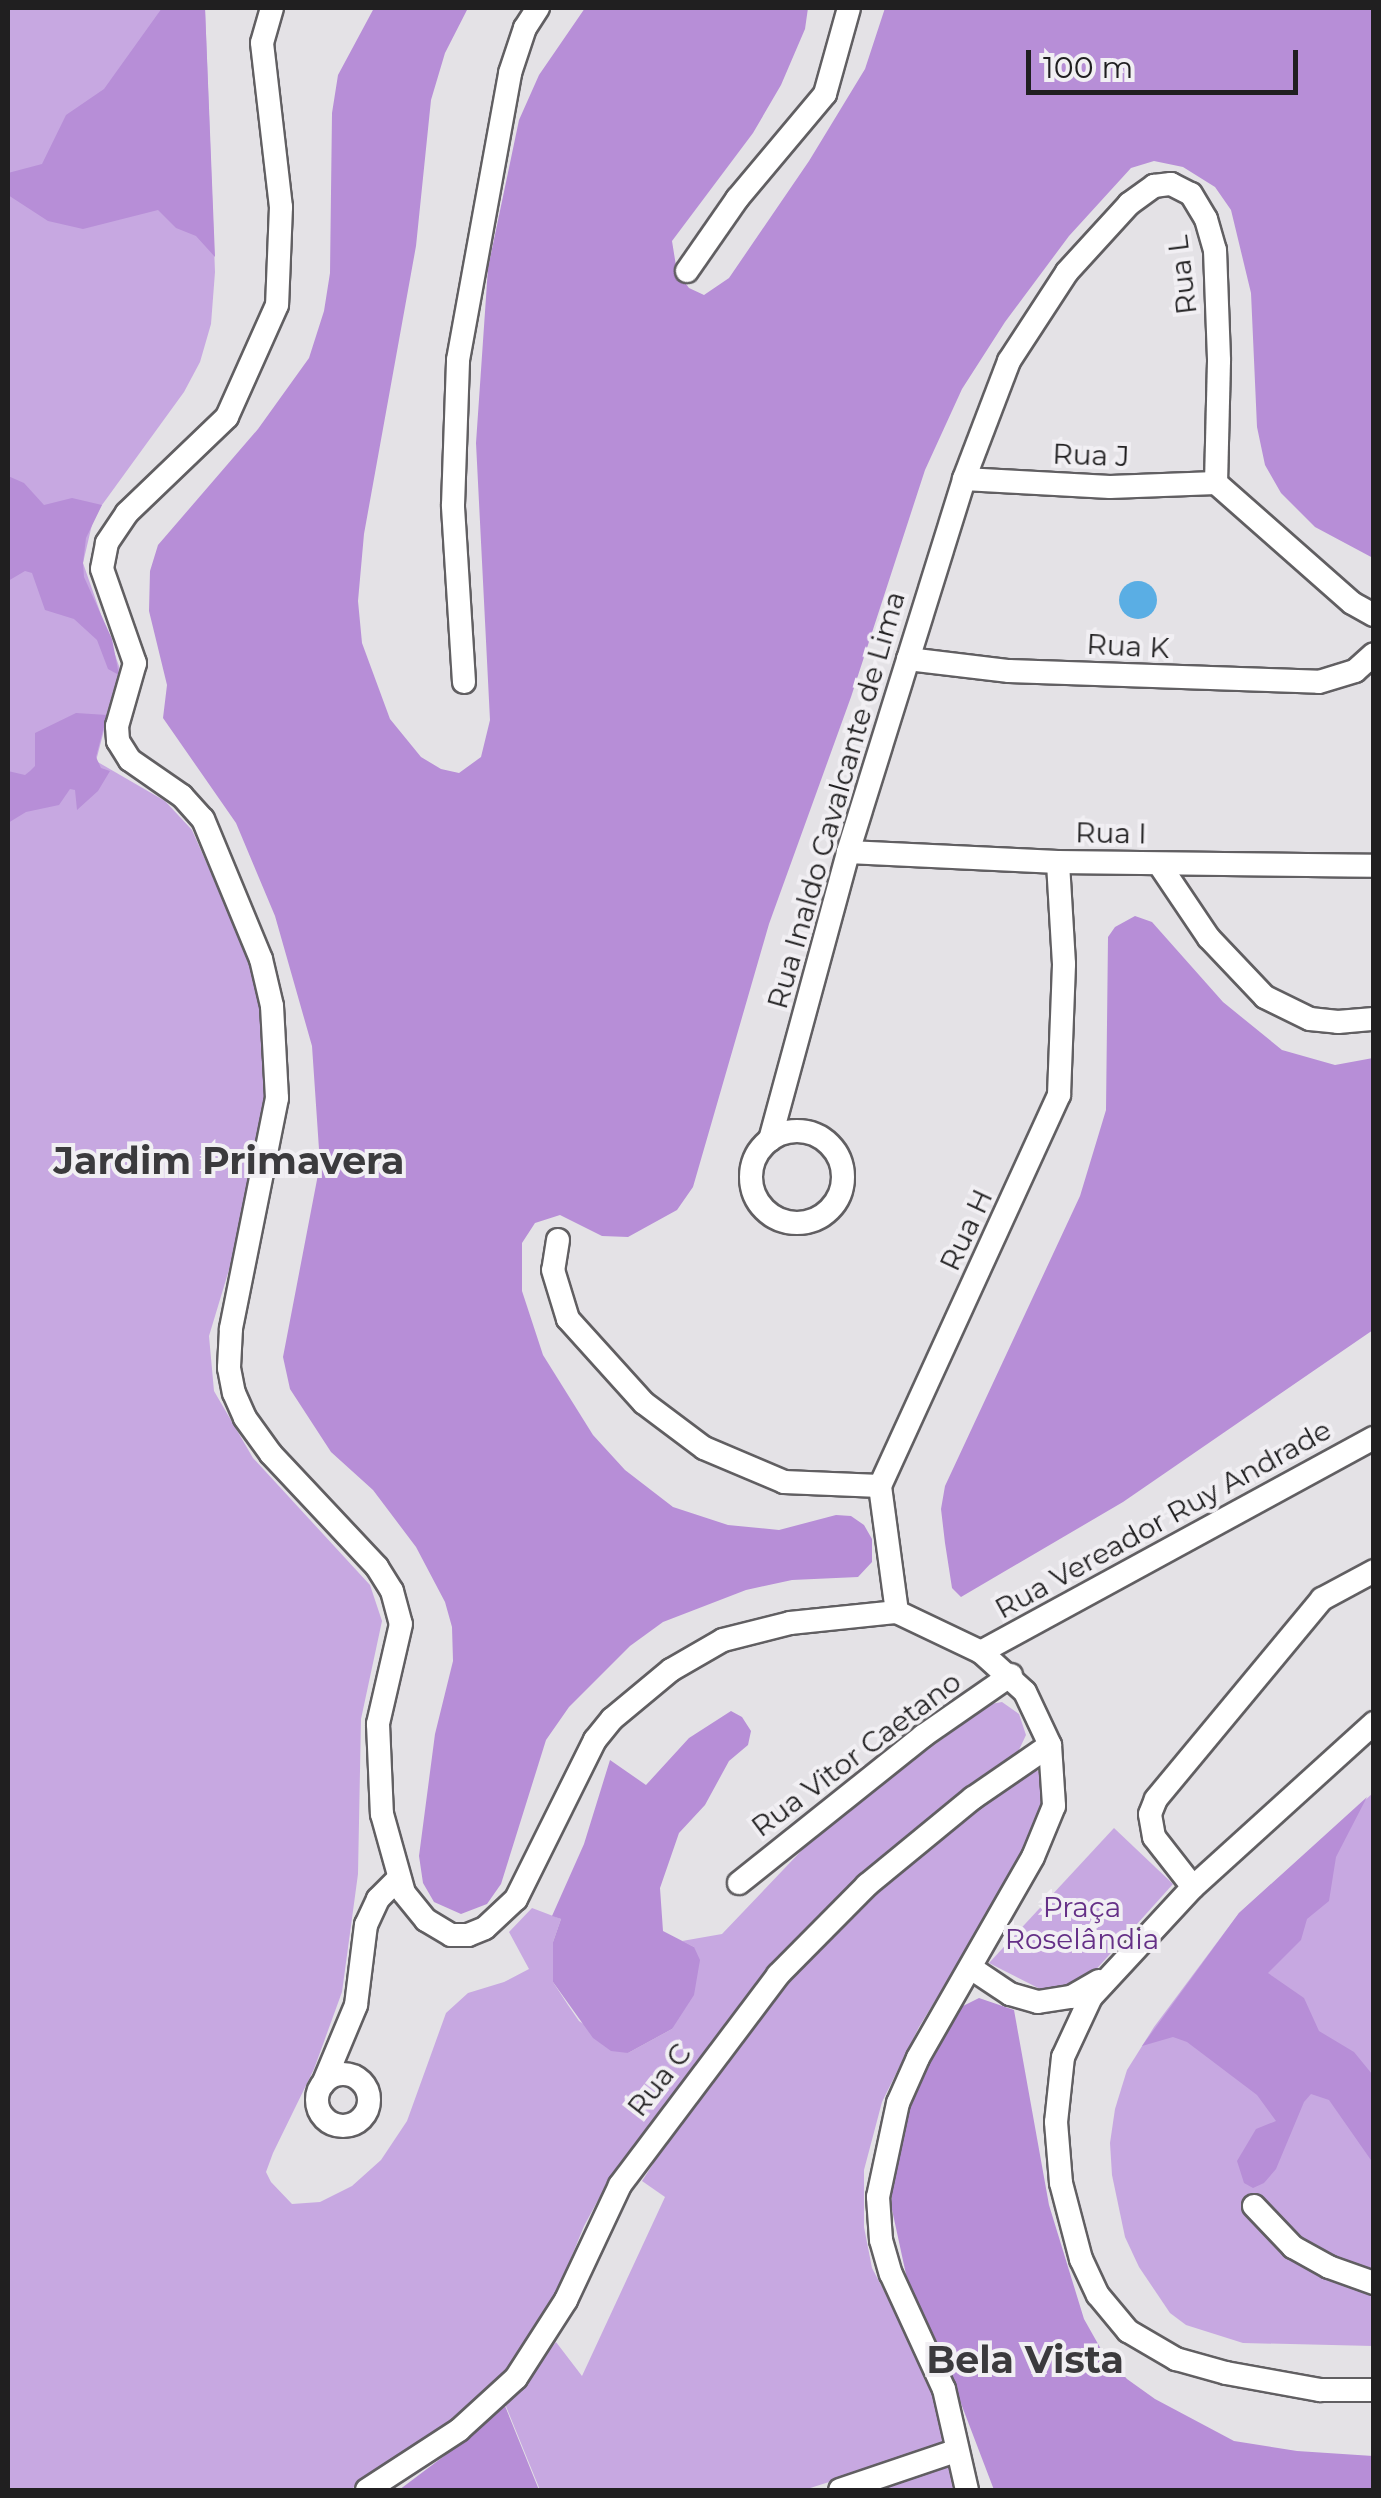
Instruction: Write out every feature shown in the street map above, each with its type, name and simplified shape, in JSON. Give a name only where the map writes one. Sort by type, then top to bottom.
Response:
[{"type":"street","points":[[272,8],[262,42],[281,208],[277,305],[226,416],[127,513],[107,543],[102,569],[135,663],[117,726],[118,741],[136,766],[182,796],[203,819],[268,980],[277,1098],[231,1329],[230,1380],[256,1434],[377,1567],[398,1604],[400,1636],[384,1685],[377,1742],[378,1793],[399,1878],[411,1904],[435,1927],[460,1937],[475,1933],[501,1916],[523,1889],[595,1740],[630,1702],[672,1670],[723,1640],[758,1630],[897,1612],[980,1652],[1012,1676],[1036,1710],[1050,1745],[1054,1806],[1045,1832],[898,2103],[878,2198],[881,2240],[892,2274],[939,2376],[967,2490]]},
{"type":"street","points":[[464,682],[453,505],[458,360],[510,73],[525,28],[538,8]]},
{"type":"street","points":[[687,271],[737,199],[825,94],[849,8]]},
{"type":"street","name":"Rua L","points":[[964,479],[1010,361],[1049,296],[1135,198],[1154,186],[1171,184],[1186,190],[1200,205],[1215,250],[1220,361],[1216,483]]},
{"type":"street","name":"Rua J","points":[[964,479],[1110,487],[1216,483]]},
{"type":"street","name":"Rua Inaldo Cavalcante de Lima","points":[[770,1140],[802,1131],[819,1136],[837,1154],[842,1187],[824,1215],[802,1223],[786,1222],[760,1204],[752,1182],[753,1166],[770,1140],[848,852],[964,479]]},
{"type":"street","points":[[1216,483],[1363,609],[1373,649]]},
{"type":"street","name":"Rua K","points":[[908,659],[1009,671],[1320,682],[1345,676],[1373,649]]},
{"type":"street","name":"Rua I","points":[[848,852],[1058,862],[1374,866]]},
{"type":"street","name":"Rua H","points":[[880,1486],[1059,1095],[1064,964],[1058,862]]},
{"type":"street","points":[[1159,864],[1195,920],[1265,997],[1310,1019],[1338,1022],[1374,1018]]},
{"type":"street","points":[[558,1240],[552,1270],[568,1320],[644,1403],[704,1448],[771,1477],[817,1484],[880,1486],[897,1612]]},
{"type":"street","name":"Rua Vereador Ruy Andrade","points":[[980,1652],[1374,1438]]},
{"type":"street","points":[[1193,1887],[1154,1837],[1150,1814],[1156,1798],[1322,1600],[1374,1570]]},
{"type":"street","name":"Rua Vitor Caetano","points":[[739,1883],[923,1736],[1012,1676]]},
{"type":"street","points":[[1374,1723],[1193,1887],[1099,1987],[1077,2020],[1063,2057],[1056,2138],[1061,2183],[1080,2259],[1108,2309],[1138,2339],[1176,2359],[1304,2388],[1374,2390]]},
{"type":"street","name":"Rua C","points":[[367,2490],[459,2430],[516,2378],[566,2300],[620,2185],[778,1975],[868,1884],[974,1798],[1050,1745]]},
{"type":"street","points":[[322,2084],[356,2005],[366,1924],[378,1899],[399,1878]]},
{"type":"street","points":[[971,1968],[1010,1994],[1048,2002],[1092,1987],[1123,1959]]},
{"type":"street","points":[[1254,2206],[1293,2247],[1330,2267],[1374,2283]]},
{"type":"street","points":[[840,2490],[955,2451]]},
{"type":"green space","points":[[8,8],[205,8],[215,272],[211,324],[200,362],[184,392],[94,516],[83,563],[120,669],[96,761],[165,801],[192,830],[248,957],[262,1007],[269,1097],[241,1230],[209,1336],[214,1391],[253,1458],[370,1585],[382,1621],[361,1719],[358,1874],[342,1992],[314,2069],[273,2153],[266,2172],[271,2182],[292,2204],[320,2202],[352,2186],[381,2160],[407,2121],[446,2013],[468,1993],[529,1969],[509,1932],[532,1908],[561,1919],[553,1942],[553,1982],[568,2005],[579,2021],[628,2053],[672,2029],[694,1947],[682,1941],[722,1934],[803,1849],[870,1791],[991,1704],[1002,1702],[1019,1714],[1026,1735],[1018,1752],[922,1827],[611,2176],[584,2226],[549,2312],[505,2371],[463,2411],[350,2490],[8,2490]]},
{"type":"green space","points":[[1034,1769],[1048,1777],[1041,1828],[919,2027],[882,2102],[864,2170],[864,2227],[872,2268],[929,2376],[948,2444],[804,2490],[540,2490],[505,2404],[556,2342],[582,2376],[665,2197],[642,2181],[679,2124],[800,1965],[839,1923],[960,1816]]},
{"type":"green space","points":[[1373,1793],[1373,2346],[1243,2343],[1186,2325],[1170,2313],[1139,2267],[1125,2237],[1112,2175],[1110,2143],[1115,2109],[1127,2070],[1154,2027],[1239,1913]]},
{"type":"green space","name":"Praça Roselândia","points":[[1114,1828],[1173,1884],[1092,1974],[1073,1986],[1046,1992],[989,1963]]},
{"type":"green space","points":[[952,2456],[963,2490],[853,2490]]},
{"type":"shaded area","points":[[162,8],[205,8],[215,257],[196,236],[176,228],[158,210],[83,229],[48,221],[8,195],[8,173],[42,164],[66,115],[104,89]]},
{"type":"shaded area","points":[[374,8],[468,8],[445,53],[431,100],[416,246],[364,534],[358,601],[362,643],[390,719],[421,757],[441,769],[459,773],[481,757],[490,720],[476,443],[488,268],[519,120],[539,75],[585,8],[808,8],[805,29],[781,85],[753,133],[672,241],[677,272],[689,288],[704,295],[729,278],[809,161],[865,69],[885,8],[1373,8],[1373,558],[1315,527],[1281,493],[1265,465],[1257,427],[1251,293],[1231,210],[1215,187],[1183,167],[1154,161],[1131,168],[1069,236],[1005,322],[962,389],[925,470],[851,697],[769,924],[693,1187],[677,1210],[628,1237],[602,1236],[560,1215],[535,1223],[522,1243],[522,1291],[543,1355],[593,1435],[625,1470],[673,1507],[728,1525],[779,1530],[836,1515],[851,1516],[864,1525],[872,1539],[872,1562],[858,1577],[792,1580],[746,1590],[663,1622],[630,1646],[569,1707],[546,1740],[501,1884],[487,1904],[461,1914],[434,1902],[423,1883],[419,1856],[435,1734],[453,1661],[452,1627],[445,1602],[416,1547],[373,1490],[331,1452],[290,1389],[283,1357],[320,1164],[312,1046],[275,916],[236,823],[163,718],[167,685],[149,611],[150,571],[158,545],[258,429],[309,358],[324,311],[330,273],[332,113],[338,75]]},
{"type":"shaded area","points":[[8,476],[24,483],[44,505],[72,498],[102,505],[86,538],[84,577],[112,639],[119,675],[108,669],[97,640],[74,619],[45,610],[32,573],[25,571],[8,581]]},
{"type":"shaded area","points":[[76,713],[107,715],[96,757],[101,768],[110,771],[98,791],[77,810],[75,790],[70,789],[59,805],[26,812],[8,823],[8,771],[25,775],[30,771],[35,766],[35,733]]},
{"type":"shaded area","points":[[1135,916],[1152,922],[1223,1002],[1282,1050],[1335,1065],[1373,1058],[1373,1330],[1123,1502],[961,1597],[952,1588],[945,1543],[941,1509],[945,1486],[1080,1196],[1106,1110],[1108,937],[1115,927]]},
{"type":"shaded area","points":[[731,1711],[742,1717],[751,1731],[748,1745],[729,1761],[705,1805],[679,1833],[660,1888],[663,1931],[694,1947],[700,1960],[694,1995],[672,2029],[628,2053],[611,2051],[593,2038],[553,1982],[553,1942],[561,1919],[552,1916],[584,1844],[610,1760],[646,1785],[689,1738]]},
{"type":"shaded area","points":[[1367,1797],[1336,1857],[1329,1901],[1307,1919],[1301,1940],[1268,1973],[1304,1998],[1319,2031],[1354,2052],[1372,2074],[1373,2163],[1329,2100],[1311,2094],[1276,2169],[1264,2183],[1253,2188],[1244,2183],[1237,2161],[1256,2129],[1276,2121],[1257,2095],[1187,2042],[1173,2037],[1142,2046],[1239,1913]]},
{"type":"shaded area","points":[[979,1998],[1014,2010],[1049,2205],[1084,2319],[1102,2351],[1127,2379],[1155,2399],[1234,2441],[1297,2451],[1373,2456],[1373,2490],[994,2490],[941,2351],[907,2279],[891,2205],[896,2139],[924,2065],[955,2010]]},
{"type":"shaded area","points":[[505,2406],[539,2490],[399,2490],[472,2435]]},
{"type":"water","points":[[1138,581],[1151,587],[1157,600],[1151,613],[1138,619],[1125,613],[1119,600],[1125,587]]},
{"type":"district","name":"Jardim Primavera","points":[[229,1161]]},
{"type":"district","name":"Bela Vista","points":[[1025,2360]]}]
